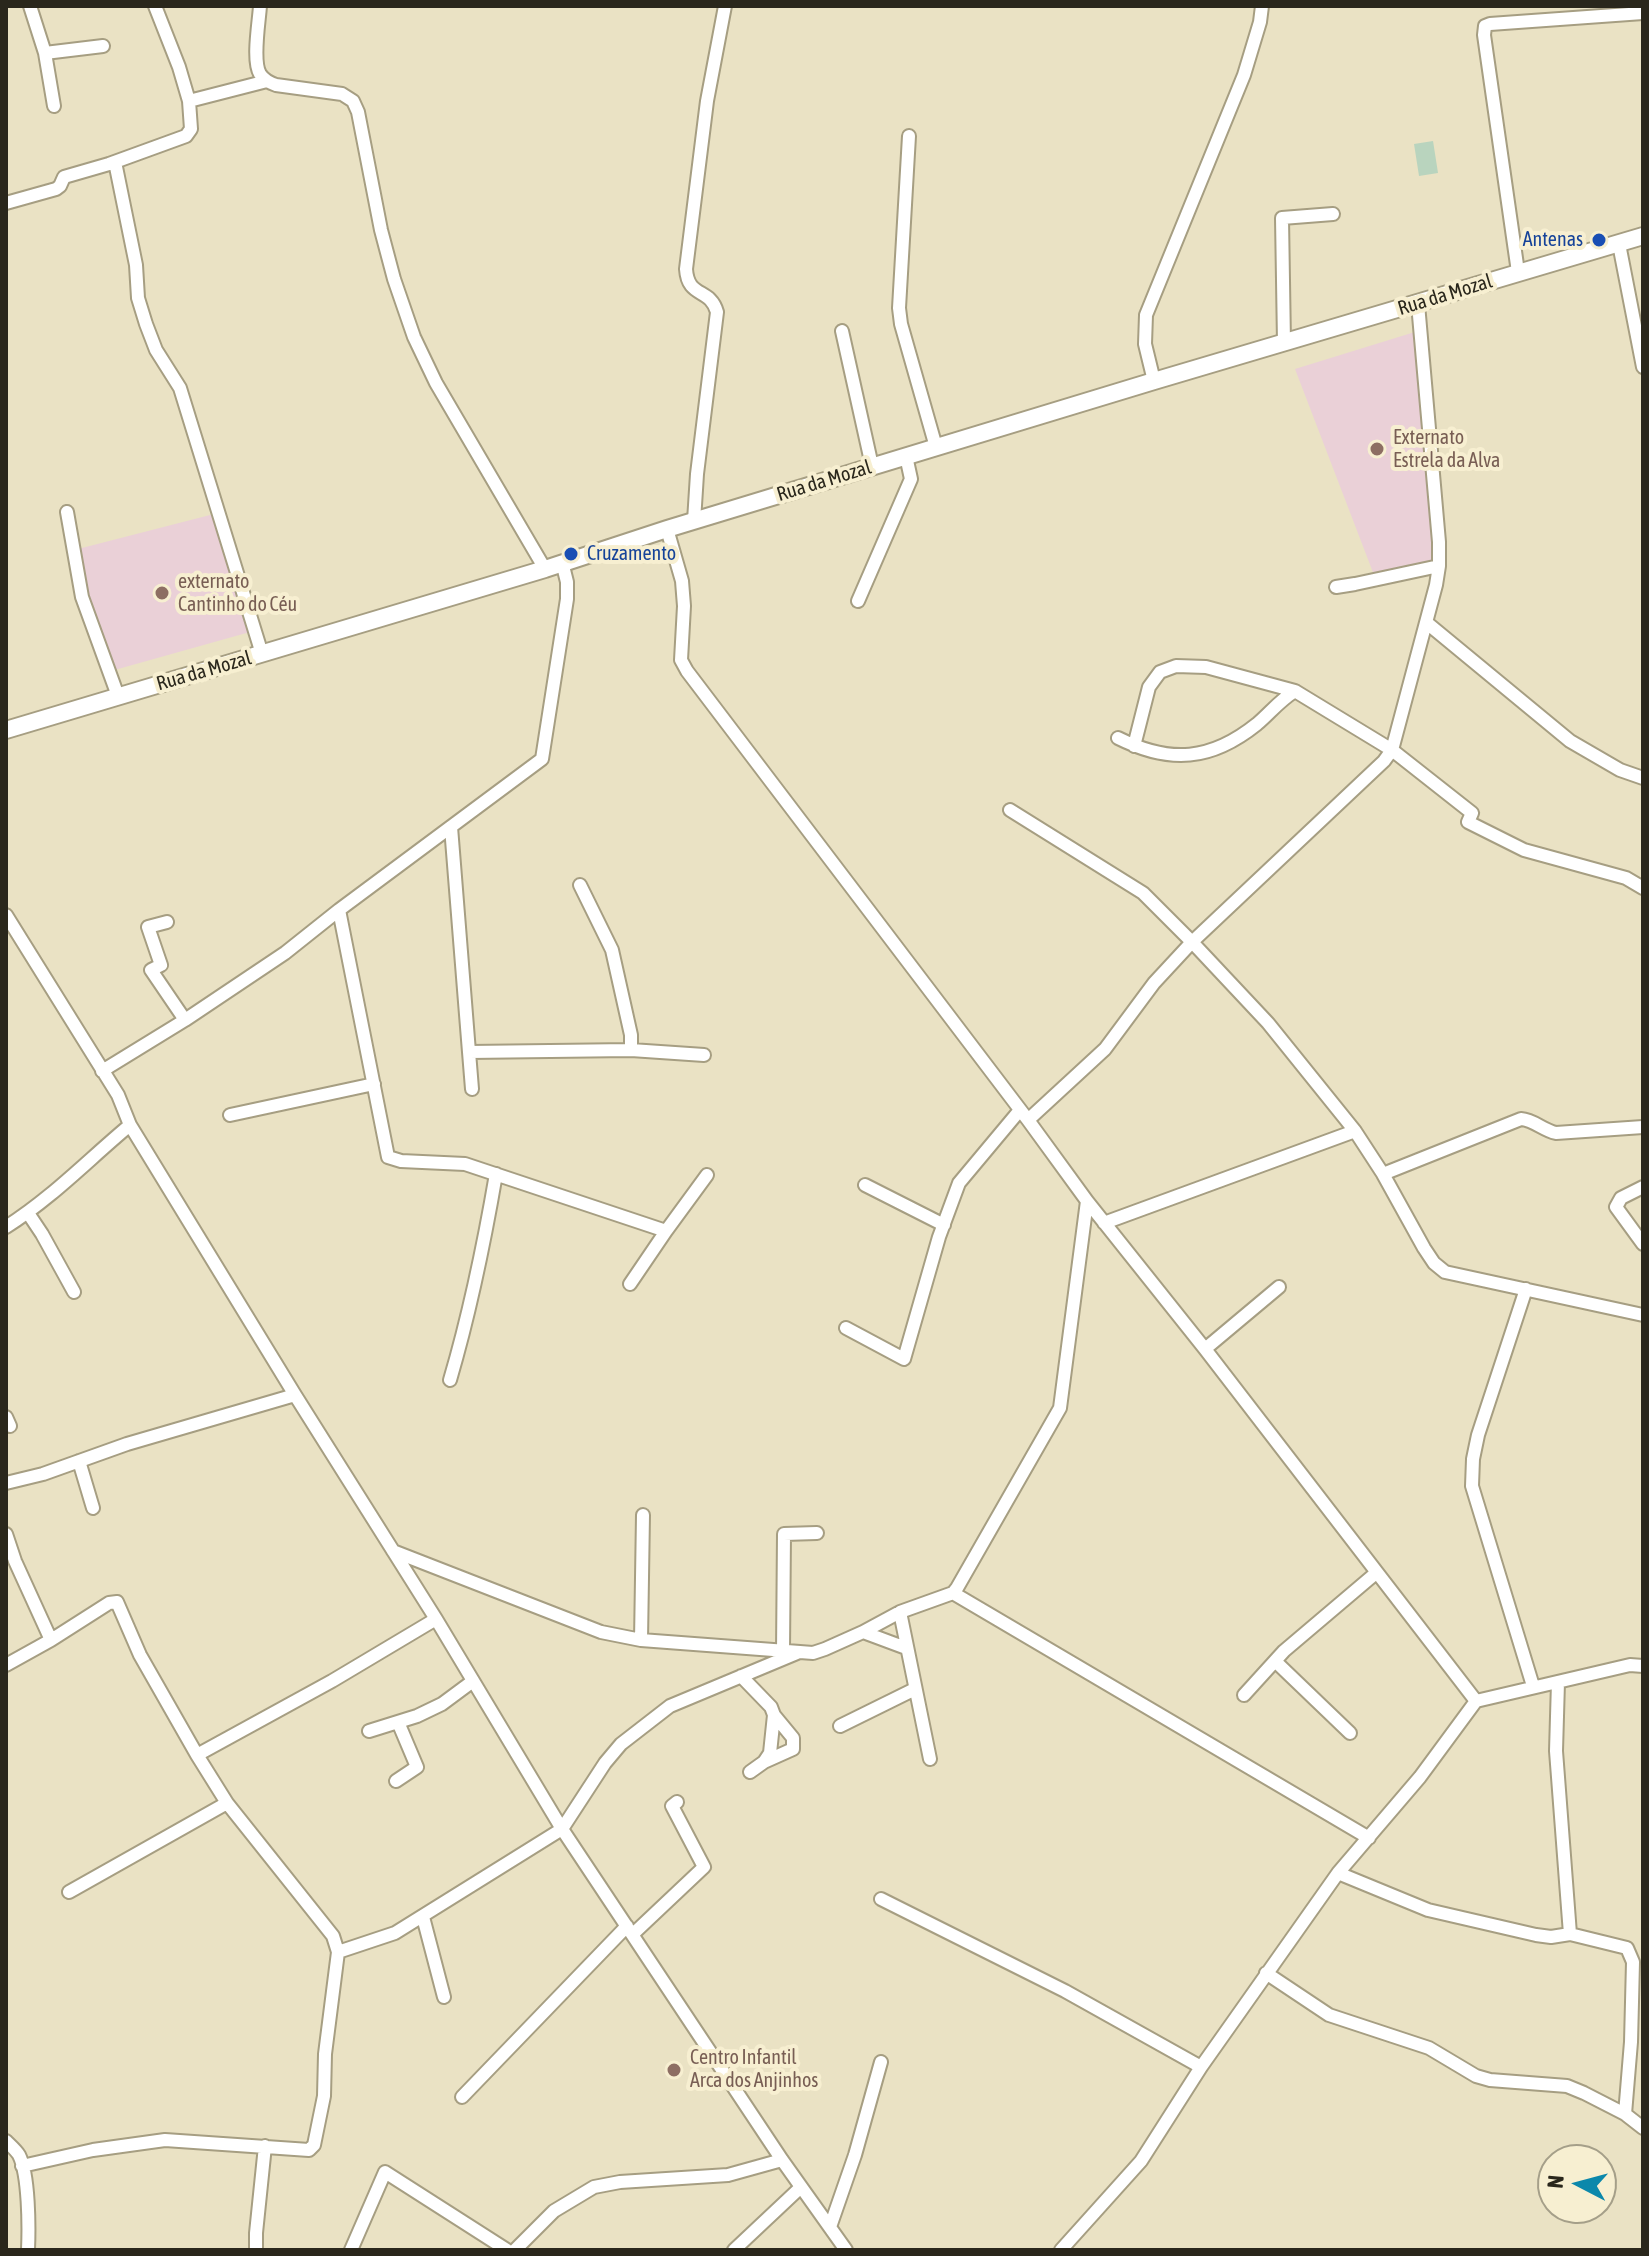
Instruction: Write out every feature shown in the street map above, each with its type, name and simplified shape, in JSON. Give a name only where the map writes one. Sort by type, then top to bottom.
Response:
[{"type":"main road","name":"Rua da Mozal","points":[[6,730],[545,569],[872,466],[1643,236]]},
{"type":"street","points":[[30,6],[45,53],[54,106]]},
{"type":"street","points":[[6,203],[56,189],[64,177],[186,136],[191,129],[189,101],[155,6]]},
{"type":"street","points":[[260,6],[256,64],[259,74],[276,85],[342,94],[353,101],[361,124],[387,255],[414,337],[436,383],[545,569]]},
{"type":"street","points":[[694,521],[717,312],[712,300],[691,288],[686,269],[707,101],[725,6]]},
{"type":"street","points":[[1154,381],[1145,344],[1146,315],[1244,75],[1262,6]]},
{"type":"street","points":[[1518,272],[1485,26],[1643,13]]},
{"type":"street","points":[[45,53],[103,46]]},
{"type":"street","points":[[189,101],[267,81]]},
{"type":"street","points":[[909,136],[899,308],[936,447]]},
{"type":"street","points":[[115,162],[136,265],[136,285],[146,324],[156,350],[180,388],[262,654]]},
{"type":"street","points":[[1284,343],[1282,218],[1333,214]]},
{"type":"street","points":[[1619,244],[1643,367]]},
{"type":"street","points":[[846,1328],[904,1359],[944,1225],[962,1178],[1024,1115],[1105,1049],[1154,983],[1192,942],[1392,750],[1427,623],[1439,566],[1418,304]]},
{"type":"street","points":[[842,331],[872,466]]},
{"type":"street","points":[[858,601],[911,479],[906,456]]},
{"type":"street","points":[[67,512],[82,597],[118,696]]},
{"type":"street","points":[[667,529],[682,581],[681,660],[687,671],[1087,1201],[1476,1701]]},
{"type":"street","points":[[102,1071],[285,953],[542,759],[567,599],[562,562]]},
{"type":"street","points":[[1336,587],[1439,566]]},
{"type":"street","points":[[1427,623],[1570,741],[1620,770],[1643,778]]},
{"type":"street","points":[[1134,746],[1149,687],[1160,672],[1176,666],[1206,667],[1295,691],[1392,750],[1472,813],[1468,822],[1524,850],[1626,878],[1643,888]]},
{"type":"street","points":[[1118,738],[1169,756],[1205,753],[1247,731],[1295,691]]},
{"type":"street","points":[[1010,810],[1135,888],[1192,942],[1268,1023],[1355,1131],[1424,1248],[1445,1272],[1643,1315]]},
{"type":"street","points":[[451,827],[472,1089]]},
{"type":"street","points":[[580,885],[612,950],[631,1035],[631,1050]]},
{"type":"street","points":[[339,910],[388,1157],[401,1161],[465,1164],[666,1231]]},
{"type":"street","points":[[6,915],[118,1095],[130,1125],[436,1619],[562,1829],[782,2160],[846,2250]]},
{"type":"street","points":[[167,922],[148,927],[161,965],[151,970],[185,1020]]},
{"type":"street","points":[[469,1052],[631,1050],[704,1055]]},
{"type":"street","points":[[230,1115],[374,1084]]},
{"type":"street","points":[[1383,1174],[1521,1119],[1529,1119],[1545,1130],[1556,1133],[1643,1127]]},
{"type":"street","points":[[6,1227],[89,1163],[130,1125]]},
{"type":"street","points":[[1104,1223],[1355,1131]]},
{"type":"street","points":[[450,1380],[483,1251],[496,1174]]},
{"type":"street","points":[[630,1284],[707,1175]]},
{"type":"street","points":[[865,1185],[944,1225]]},
{"type":"street","points":[[1643,1187],[1621,1198],[1616,1207],[1643,1244]]},
{"type":"street","points":[[393,1551],[601,1632],[641,1640],[783,1651],[813,1653],[825,1649],[900,1612],[953,1593],[1060,1408],[1087,1201]]},
{"type":"street","points":[[28,1213],[74,1292]]},
{"type":"street","points":[[1205,1349],[1279,1287]]},
{"type":"street","points":[[1526,1289],[1478,1435],[1471,1473],[1472,1486],[1533,1686]]},
{"type":"street","points":[[6,1483],[55,1471],[127,1444],[295,1395]]},
{"type":"street","points":[[79,1461],[93,1508]]},
{"type":"street","points":[[641,1640],[643,1515]]},
{"type":"street","points":[[783,1651],[784,1534],[817,1533]]},
{"type":"street","points":[[6,1534],[51,1640]]},
{"type":"street","points":[[1244,1695],[1284,1651],[1376,1573]]},
{"type":"street","points":[[953,1593],[1369,1838]]},
{"type":"street","points":[[6,1665],[109,1603],[117,1602],[140,1655],[227,1803],[333,1936],[338,1952],[325,2054],[324,2096],[314,2145],[309,2150],[165,2140],[93,2150],[22,2166]]},
{"type":"street","points":[[900,1612],[930,1759]]},
{"type":"street","points":[[197,1755],[332,1681],[436,1619]]},
{"type":"street","points":[[863,1632],[906,1648]]},
{"type":"street","points":[[338,1952],[395,1933],[562,1829],[621,1744],[670,1706],[800,1652]]},
{"type":"street","points":[[1275,1661],[1350,1733]]},
{"type":"street","points":[[1080,2250],[1064,2246],[1141,2161],[1201,2067],[1338,1873],[1420,1777],[1476,1701],[1630,1665],[1643,1666]]},
{"type":"street","points":[[741,1676],[771,1707],[793,1738],[793,1749],[750,1772]]},
{"type":"street","points":[[369,1731],[417,1716],[442,1704],[473,1681]]},
{"type":"street","points":[[1558,1682],[1556,1751],[1570,1934]]},
{"type":"street","points":[[840,1726],[915,1689]]},
{"type":"street","points":[[764,1762],[770,1753],[774,1715]]},
{"type":"street","points":[[396,1781],[417,1767],[398,1722]]},
{"type":"street","points":[[462,2097],[630,1930],[704,1867],[672,1806],[677,1802]]},
{"type":"street","points":[[69,1892],[227,1803]]},
{"type":"street","points":[[1338,1873],[1428,1910],[1536,1935],[1551,1937],[1570,1934],[1627,1948],[1633,1962],[1625,2114]]},
{"type":"street","points":[[881,1899],[1065,1991],[1201,2067]]},
{"type":"street","points":[[423,1917],[444,1997]]},
{"type":"street","points":[[1266,1973],[1329,2015],[1429,2048],[1476,2076],[1490,2080],[1567,2086],[1625,2114],[1643,2128]]},
{"type":"street","points":[[830,2227],[855,2155],[881,2062]]},
{"type":"street","points":[[6,2141],[18,2153],[22,2166],[28,2250]]},
{"type":"street","points":[[256,2250],[265,2146]]},
{"type":"street","points":[[515,2250],[554,2211],[594,2187],[620,2182],[728,2175],[782,2160]]},
{"type":"street","points":[[351,2250],[385,2172],[507,2250]]},
{"type":"street","points":[[734,2250],[801,2187]]},
{"type":"shaded area","name":"Externato Estrela da Alva","points":[[1418,331],[1437,542],[1433,560],[1374,575],[1295,369]]},
{"type":"shaded area","name":"externato Cantinho do Céu","points":[[214,514],[250,632],[111,671],[88,605],[78,549]]},
{"type":"green space","points":[[1433,141],[1438,173],[1419,176],[1414,144]]},
{"type":"place","name":"Antenas","points":[[1599,240]]},
{"type":"place","name":"Externato Estrela da Alva","points":[[1377,449]]},
{"type":"place","name":"Cruzamento","points":[[571,554]]},
{"type":"place","name":"externato Cantinho do Céu","points":[[162,593]]},
{"type":"place","name":"Centro Infantil Arca dos Anjinhos","points":[[674,2070]]}]
